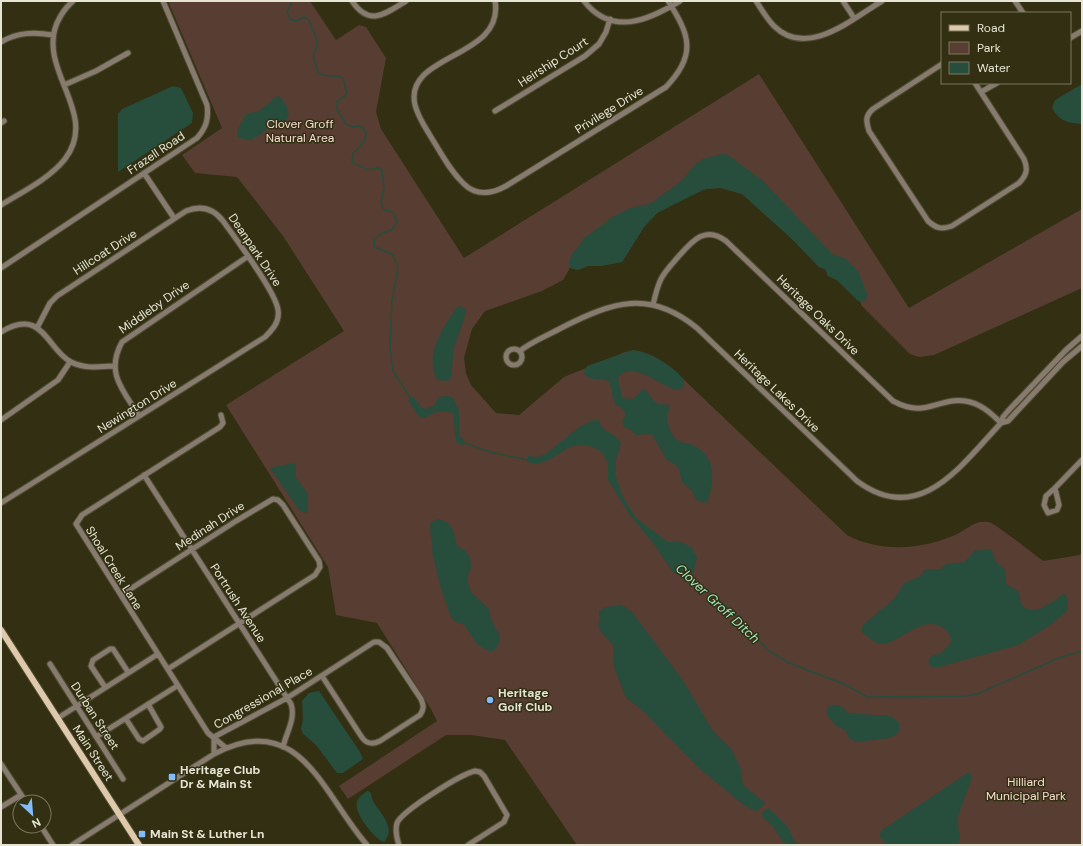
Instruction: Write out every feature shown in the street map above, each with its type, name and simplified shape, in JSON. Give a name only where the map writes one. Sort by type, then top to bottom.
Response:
[{"type":"main road","name":"Main Street","points":[[1,630],[139,845]]},
{"type":"street","points":[[1,206],[49,174],[65,158],[71,149],[74,138],[76,118],[54,61],[52,40],[60,17],[73,1]]},
{"type":"street","name":"Frazell Road","points":[[1,268],[197,138],[207,124],[209,115],[207,105],[163,1]]},
{"type":"street","points":[[352,1],[363,14],[370,17],[384,14],[406,1]]},
{"type":"street","name":"Privilege Drive","points":[[495,1],[496,18],[487,34],[425,74],[416,87],[414,103],[419,118],[456,177],[468,188],[483,193],[498,190],[506,186],[670,82],[678,74],[686,59],[687,37],[680,20],[668,1]]},
{"type":"street","points":[[584,1],[597,12],[610,19],[623,22],[650,18],[680,1]]},
{"type":"street","points":[[756,1],[774,27],[784,34],[807,40],[820,37],[882,1]]},
{"type":"street","points":[[843,1],[854,18]]},
{"type":"street","points":[[1015,1],[1022,12]]},
{"type":"street","name":"Heirship Court","points":[[495,111],[585,56],[599,44],[606,32],[610,19]]},
{"type":"street","points":[[1071,37],[1082,31]]},
{"type":"street","points":[[1,42],[19,34],[32,32],[53,35]]},
{"type":"street","points":[[64,85],[96,71],[128,53]]},
{"type":"street","points":[[941,65],[873,109],[867,114],[866,121],[873,137],[928,221],[934,227],[943,229],[952,226],[1019,183],[1025,176],[1027,167],[1024,159],[976,84]]},
{"type":"street","points":[[981,92],[995,84]]},
{"type":"street","points":[[144,173],[174,218]]},
{"type":"street","name":"Hillcoat Drive","points":[[37,328],[50,303],[56,296],[174,218],[186,211],[198,207]]},
{"type":"street","name":"Deanpark Drive","points":[[198,207],[209,209],[219,216],[273,296],[278,312],[278,318]]},
{"type":"street","name":"Heritage Oaks Drive","points":[[653,306],[662,278],[670,266],[696,238],[708,234],[715,235],[726,241],[894,401],[907,407],[919,409],[965,401],[983,408],[1001,423]]},
{"type":"street","name":"Middleby Drive","points":[[114,366],[115,353],[122,342],[129,335],[247,257]]},
{"type":"street","name":"Heritage Lakes Drive","points":[[520,351],[534,342],[603,308],[630,303],[653,306],[676,314],[693,326],[852,477],[880,493],[907,496],[922,493],[949,479],[1001,423],[1003,417],[1008,411],[1066,350],[1082,336]]},
{"type":"street","name":"Newington Drive","points":[[1,503],[264,337],[275,326],[278,318]]},
{"type":"street","points":[[1,332],[20,325],[37,328],[46,334],[63,356],[70,362],[87,367],[114,366],[119,383],[139,416]]},
{"type":"street","name":"Heritage Lakes Drive","points":[[1001,423],[1008,421],[1063,362],[1082,346]]},
{"type":"street","points":[[1,420],[58,380],[70,362]]},
{"type":"street","name":"Shoal Creek Lane","points":[[221,415],[223,423],[220,427],[82,515],[76,524],[208,733],[226,748]]},
{"type":"street","points":[[1055,488],[1059,506],[1057,510],[1048,513],[1043,501],[1046,496],[1082,460]]},
{"type":"street","name":"Portrush Avenue","points":[[144,475],[288,698],[293,711],[292,721],[283,747]]},
{"type":"street","name":"Medinah Drive","points":[[121,595],[273,499],[283,505],[319,561],[320,567],[317,572],[240,623]]},
{"type":"street","points":[[168,669],[240,623]]},
{"type":"street","name":"Congressional Place","points":[[214,737],[288,698],[374,642],[378,642],[387,648],[421,700],[423,710],[420,715],[380,741],[374,744],[368,743],[361,736],[322,676]]},
{"type":"street","points":[[105,687],[91,666],[93,660],[99,656],[113,649],[128,672]]},
{"type":"street","points":[[58,718],[158,654]]},
{"type":"street","name":"Durban Street","points":[[50,664],[123,779]]},
{"type":"street","points":[[96,737],[177,686]]},
{"type":"street","points":[[126,719],[139,739],[143,741],[160,730],[161,727],[148,704]]},
{"type":"street","points":[[214,737],[214,754]]},
{"type":"street","points":[[72,845],[214,754],[226,748],[245,742],[255,742],[283,747],[299,756],[313,769],[340,810],[367,845]]},
{"type":"street","points":[[1,764],[20,794]]},
{"type":"street","points":[[399,845],[396,830],[401,817],[411,808],[469,772],[480,772],[506,811],[506,819],[468,845]]},
{"type":"street","points":[[1,807],[12,800]]},
{"type":"street","points":[[46,834],[53,845]]},
{"type":"green space","name":"Heritage Golf Club","points":[[168,1],[310,1],[336,40],[359,25],[366,27],[386,58],[376,112],[381,129],[464,258],[759,74],[909,308],[1082,209],[1082,288],[934,355],[919,357],[910,354],[837,280],[828,276],[825,269],[819,267],[791,238],[742,194],[721,188],[707,189],[699,191],[657,213],[644,227],[622,262],[600,266],[588,266],[578,270],[570,268],[563,280],[542,291],[485,311],[472,329],[464,358],[466,373],[471,385],[496,413],[519,415],[564,377],[625,352],[632,351],[647,354],[661,361],[679,375],[847,535],[860,541],[888,547],[917,546],[946,539],[973,524],[989,522],[1016,540],[1043,561],[1080,555],[1082,551],[1082,845],[577,845],[505,740],[471,735],[446,735],[348,799],[339,786],[437,721],[377,623],[336,615],[328,567],[226,405],[344,331],[283,236],[237,177],[195,173],[182,155],[222,128]]},
{"type":"water","points":[[1082,84],[1082,124],[1072,123],[1061,119],[1052,108],[1055,100]]},
{"type":"water","points":[[173,86],[181,88],[193,113],[192,123],[118,172],[118,114],[122,109]]},
{"type":"water","points":[[277,96],[286,105],[288,111],[287,119],[250,140],[237,137],[237,131],[246,114],[259,111]]},
{"type":"water","points":[[722,154],[728,155],[763,181],[832,254],[846,259],[858,271],[866,291],[867,297],[864,302],[858,301],[837,280],[828,276],[825,269],[819,267],[791,238],[742,194],[721,188],[705,189],[657,213],[644,227],[622,262],[600,266],[588,266],[578,270],[570,268],[570,258],[583,239],[611,218],[634,207],[650,204],[679,183],[696,164],[703,159]]},
{"type":"water","points":[[461,306],[466,310],[454,347],[451,378],[448,381],[437,380],[433,361],[434,351],[441,332],[457,307]]},
{"type":"water","points":[[633,350],[640,351],[661,360],[684,380],[683,387],[678,390],[664,385],[648,376],[632,371],[625,372],[618,377],[622,398],[633,399],[642,390],[646,390],[654,401],[659,404],[669,405],[670,408],[667,414],[667,422],[674,437],[679,441],[693,445],[701,450],[706,456],[710,462],[712,470],[712,485],[708,501],[705,503],[696,500],[692,491],[682,482],[679,469],[667,460],[653,436],[649,434],[636,435],[631,430],[624,427],[622,421],[626,415],[622,408],[615,404],[609,381],[587,377],[585,375],[584,371],[587,366]]},
{"type":"water","points":[[448,396],[453,398],[459,411],[459,435],[464,441],[464,446],[456,442],[453,413],[438,412],[425,418],[419,417],[408,400],[414,397],[421,407],[425,409],[434,406],[439,397]]},
{"type":"water","points":[[594,420],[598,420],[603,429],[615,436],[621,443],[616,460],[615,474],[623,497],[636,518],[667,542],[681,542],[691,547],[697,557],[693,574],[689,581],[673,572],[653,543],[629,514],[608,480],[608,464],[603,453],[590,447],[580,445],[571,447],[547,461],[538,463],[527,462],[528,456],[539,457],[546,454],[579,427]]},
{"type":"water","points":[[293,463],[296,464],[296,478],[308,494],[308,510],[306,513],[300,511],[270,468]]},
{"type":"water","points":[[439,519],[448,523],[453,530],[457,546],[466,551],[470,557],[471,567],[467,579],[471,592],[489,609],[491,620],[500,636],[498,646],[493,651],[489,651],[478,645],[464,625],[455,621],[451,617],[441,589],[432,551],[430,526],[431,522]]},
{"type":"water","points":[[991,549],[996,562],[1005,570],[1006,583],[1019,593],[1022,605],[1027,609],[1032,610],[1044,607],[1064,593],[1068,599],[1068,609],[1050,625],[1019,645],[939,667],[932,667],[928,662],[931,656],[941,653],[951,642],[951,640],[947,632],[937,625],[929,624],[922,626],[892,642],[885,644],[876,642],[862,632],[863,625],[894,599],[904,583],[919,577],[926,569],[940,569],[947,564],[965,562],[974,551]]},
{"type":"water","points":[[622,605],[632,612],[684,682],[712,730],[732,750],[741,769],[743,785],[765,803],[759,810],[755,811],[745,806],[701,770],[641,709],[626,698],[614,666],[613,645],[601,632],[598,625],[600,619],[599,611],[606,607]]},
{"type":"water","points":[[319,691],[360,752],[363,759],[343,773],[337,773],[316,745],[303,734],[301,729],[303,719],[302,701],[309,693]]},
{"type":"water","points":[[835,705],[842,707],[849,713],[893,717],[899,723],[899,732],[890,738],[856,742],[849,738],[845,730],[836,726],[827,715],[827,708]]},
{"type":"water","points":[[969,772],[972,777],[957,819],[960,839],[957,845],[886,845],[879,835],[882,830]]},
{"type":"water","points":[[368,791],[370,792],[373,801],[388,826],[388,837],[384,842],[370,831],[361,819],[358,812],[357,802],[361,795]]},
{"type":"water","points":[[768,808],[787,826],[793,839],[799,845],[785,843],[773,827],[762,816],[762,813]]},
{"type":"waterway","points":[[292,1],[287,13],[291,20],[296,21],[304,17],[309,20],[317,40],[317,47],[313,56],[318,73],[343,78],[347,93],[343,98],[337,101],[337,109],[346,124],[353,127],[361,126],[366,133],[364,142],[353,154],[352,162],[365,168],[379,168],[382,170],[384,188],[381,202],[384,210],[393,212],[397,221],[392,230],[382,233],[375,239],[374,247],[392,254],[398,266],[392,302],[390,350],[393,371],[411,399]]},
{"type":"waterway","name":"Clover Groff Ditch","points":[[462,442],[490,452],[528,460]]},
{"type":"waterway","name":"Clover Groff Ditch","points":[[690,578],[696,581],[729,609],[768,650],[787,662],[846,685],[868,697],[967,696],[977,694],[1059,658],[1082,651]]},
{"type":"place","name":"Heritage Golf Club","points":[[490,700]]},
{"type":"place","name":"Heritage Club Dr & Main St","points":[[172,777]]},
{"type":"place","name":"Main St & Luther Ln","points":[[142,834]]},
{"type":"park label","name":"Clover Groff Natural Area","points":[[300,131]]},
{"type":"park label","name":"Hilliard Municipal Park","points":[[1026,789]]}]
